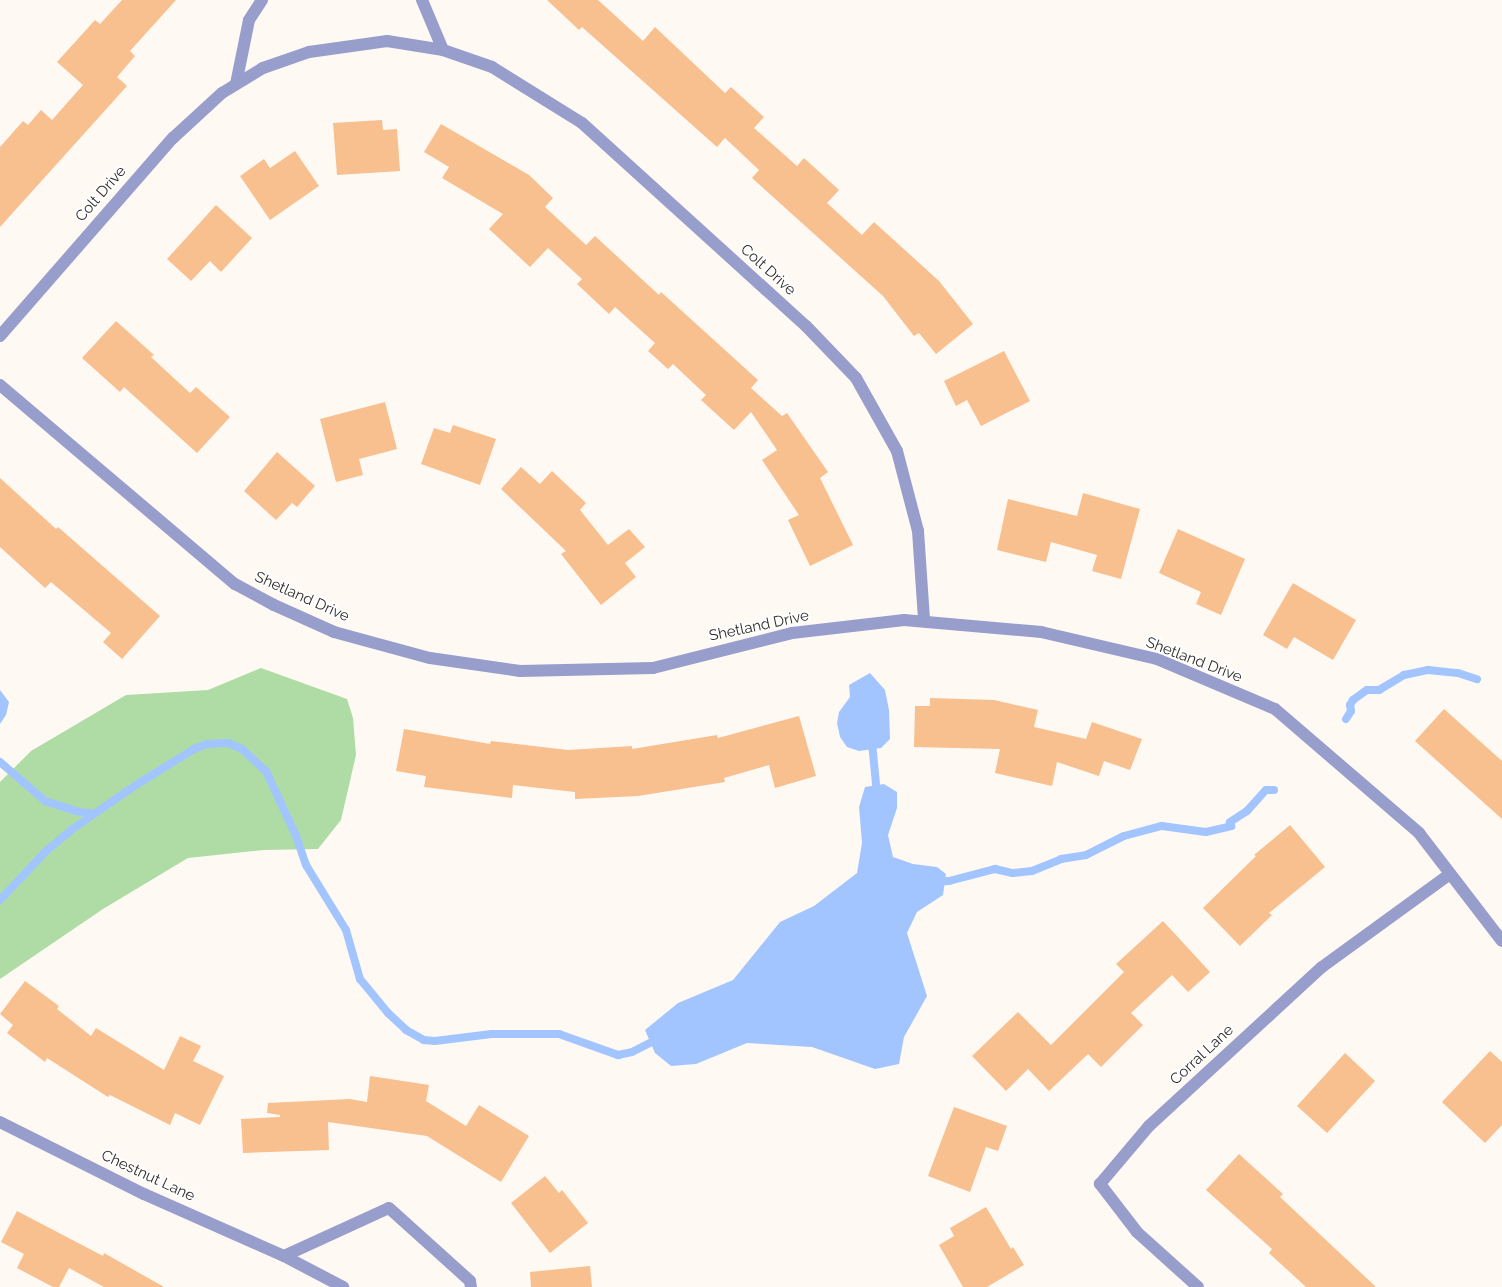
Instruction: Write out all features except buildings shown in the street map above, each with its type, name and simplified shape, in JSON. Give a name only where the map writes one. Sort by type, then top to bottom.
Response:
[{"type":"street","points":[[236,84],[250,20],[262,0]]},
{"type":"street","points":[[422,0],[443,50]]},
{"type":"street","name":"Colt Drive","points":[[0,336],[173,138],[222,92],[263,68],[309,52],[387,42],[443,50],[492,67],[582,123],[806,326],[856,378],[897,451],[918,531],[924,620]]},
{"type":"street","name":"Shetland Drive","points":[[0,386],[235,584],[274,605],[334,632],[430,658],[520,670],[653,668],[792,633],[904,620],[924,620],[1041,632],[1156,659],[1275,709],[1419,834],[1502,941]]},
{"type":"street","name":"Corral Lane","points":[[1198,1287],[1137,1232],[1100,1184],[1148,1126],[1322,967],[1450,874]]},
{"type":"street","name":"Chestnut Lane","points":[[0,1122],[144,1194],[284,1256],[344,1287]]},
{"type":"street","points":[[284,1256],[389,1208],[470,1281],[471,1287]]},
{"type":"green space","points":[[261,668],[347,699],[353,718],[356,755],[341,820],[318,849],[264,850],[188,858],[103,909],[0,979],[0,782],[31,751],[126,695],[208,690]]},
{"type":"water","points":[[870,673],[885,690],[889,710],[890,739],[881,748],[859,751],[847,747],[840,737],[837,723],[839,712],[850,697],[849,685]]},
{"type":"water","points":[[0,690],[9,702],[6,715],[0,724]]},
{"type":"water","points":[[884,784],[897,792],[897,808],[888,835],[893,857],[913,864],[937,867],[946,874],[943,895],[917,912],[907,933],[927,996],[904,1037],[899,1064],[875,1069],[812,1047],[747,1043],[696,1064],[671,1066],[655,1053],[645,1030],[678,1003],[733,980],[780,922],[814,906],[857,873],[862,843],[859,807],[865,787]]},
{"type":"waterway","points":[[1346,719],[1351,711],[1350,705],[1353,700],[1367,690],[1379,690],[1404,675],[1428,670],[1458,673],[1477,679]]},
{"type":"waterway","points":[[872,742],[877,795]]},
{"type":"waterway","points":[[0,900],[45,852],[71,830],[136,785],[194,749],[207,744],[228,743],[242,749],[266,771],[296,836],[306,865],[346,930],[360,979],[388,1013],[406,1030],[424,1040],[435,1041],[492,1034],[559,1034],[618,1055],[632,1052],[658,1039]]},
{"type":"waterway","points":[[0,762],[45,801],[75,811],[94,814]]},
{"type":"waterway","points":[[935,882],[949,881],[995,869],[1013,873],[1032,871],[1061,859],[1086,855],[1124,836],[1162,826],[1206,832],[1231,826],[1230,822],[1247,811],[1266,790],[1274,790]]}]
